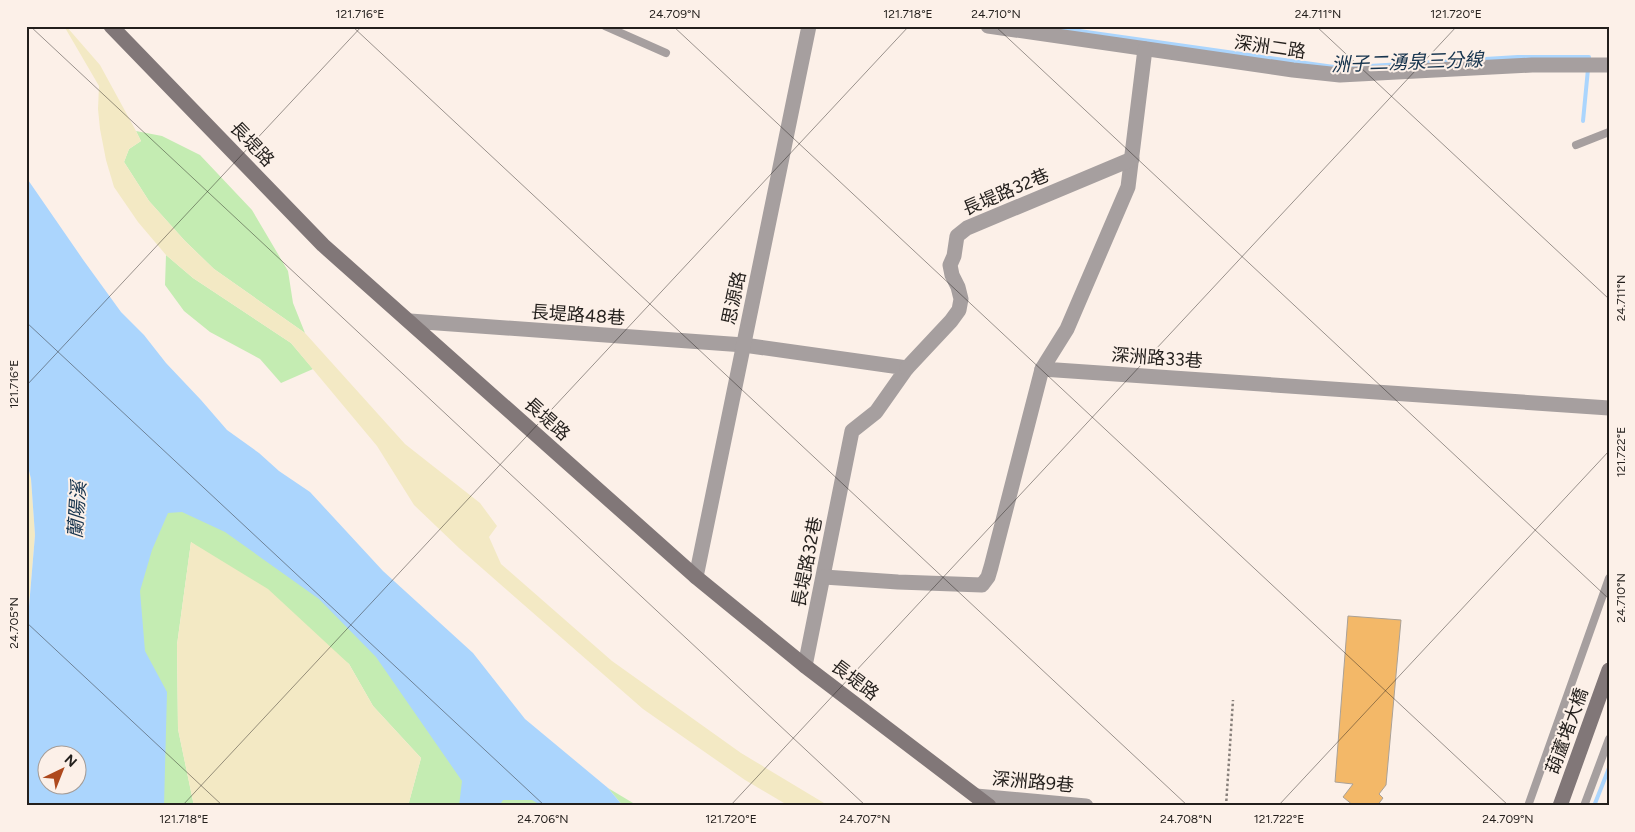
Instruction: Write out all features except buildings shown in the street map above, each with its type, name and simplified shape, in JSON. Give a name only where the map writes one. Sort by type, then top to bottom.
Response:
[{"type":"street","name":"長堤路","points":[[111,26],[323,245],[696,577],[805,666],[989,806]]},
{"type":"street","name":"思源路","points":[[696,577],[809,26]]},
{"type":"street","name":"深洲二路","points":[[988,26],[1340,75],[1532,65],[1609,65]]},
{"type":"street","points":[[824,577],[982,585],[988,577],[1042,369],[1067,329],[1128,187],[1145,49]]},
{"type":"street","name":"長堤路32巷","points":[[805,666],[852,431],[876,412],[907,368],[960,310],[961,299],[950,265],[954,256],[957,236],[966,228],[1132,159]]},
{"type":"street","name":"長堤路48巷","points":[[410,321],[744,345]]},
{"type":"street","points":[[744,345],[907,368]]},
{"type":"street","name":"深洲路33巷","points":[[1042,369],[1609,408]]},
{"type":"street","name":"葫蘆堵大橋","points":[[1560,806],[1609,670]]},
{"type":"street","name":"深洲路9巷","points":[[976,796],[1086,806]]},
{"type":"lane","points":[[605,26],[666,53]]},
{"type":"lane","points":[[1576,145],[1609,132]]},
{"type":"lane","points":[[1528,806],[1609,578]]},
{"type":"lane","points":[[1584,806],[1609,739]]},
{"type":"path","points":[[1226,806],[1233,700]]},
{"type":"green space","points":[[136,131],[162,136],[200,155],[252,210],[288,271],[293,303],[305,333],[214,269],[185,241],[149,201],[124,162],[129,149],[141,141]]},
{"type":"green space","points":[[166,255],[193,278],[291,343],[313,369],[281,383],[260,359],[210,332],[184,311],[165,285]]},
{"type":"green space","points":[[142,377],[563,806],[408,806],[421,758],[373,706],[349,664],[191,542],[177,645],[178,729],[194,806],[157,806],[133,753]]},
{"type":"green space","points":[[608,788],[638,806],[623,806]]},
{"type":"sand","points":[[64,26],[100,65],[141,141],[129,149],[124,162],[149,201],[185,241],[214,269],[305,333],[405,444],[480,503],[497,526],[489,537],[501,564],[612,661],[741,753],[829,806],[789,806],[745,780],[643,709],[459,548],[414,505],[377,446],[291,343],[193,278],[166,255],[138,222],[114,187],[100,129],[98,109],[99,86]]},
{"type":"sand","points":[[26,459],[31,479],[35,535],[26,642]]},
{"type":"sand","points":[[191,542],[268,589],[349,664],[373,706],[421,758],[408,806],[194,806],[178,729],[177,645]]},
{"type":"water","name":"蘭陽溪","points":[[26,177],[121,312],[144,335],[166,363],[227,430],[259,453],[279,471],[310,492],[383,571],[473,653],[525,719],[608,788],[623,806],[542,806],[532,800],[503,800],[499,806],[459,806],[462,781],[376,657],[319,599],[225,532],[182,512],[168,513],[152,550],[140,591],[145,651],[167,692],[164,806],[26,806],[26,642],[35,535],[31,479],[26,459]]},
{"type":"waterway","name":"洲子二湧泉三分線","points":[[1044,26],[1341,68]]},
{"type":"waterway","name":"洲子二湧泉三分線","points":[[1353,67],[1518,57],[1589,57],[1588,62]]},
{"type":"waterway","name":"洲子二湧泉三分線","points":[[1583,121],[1588,69]]},
{"type":"waterway","points":[[1594,806],[1609,768]]}]
